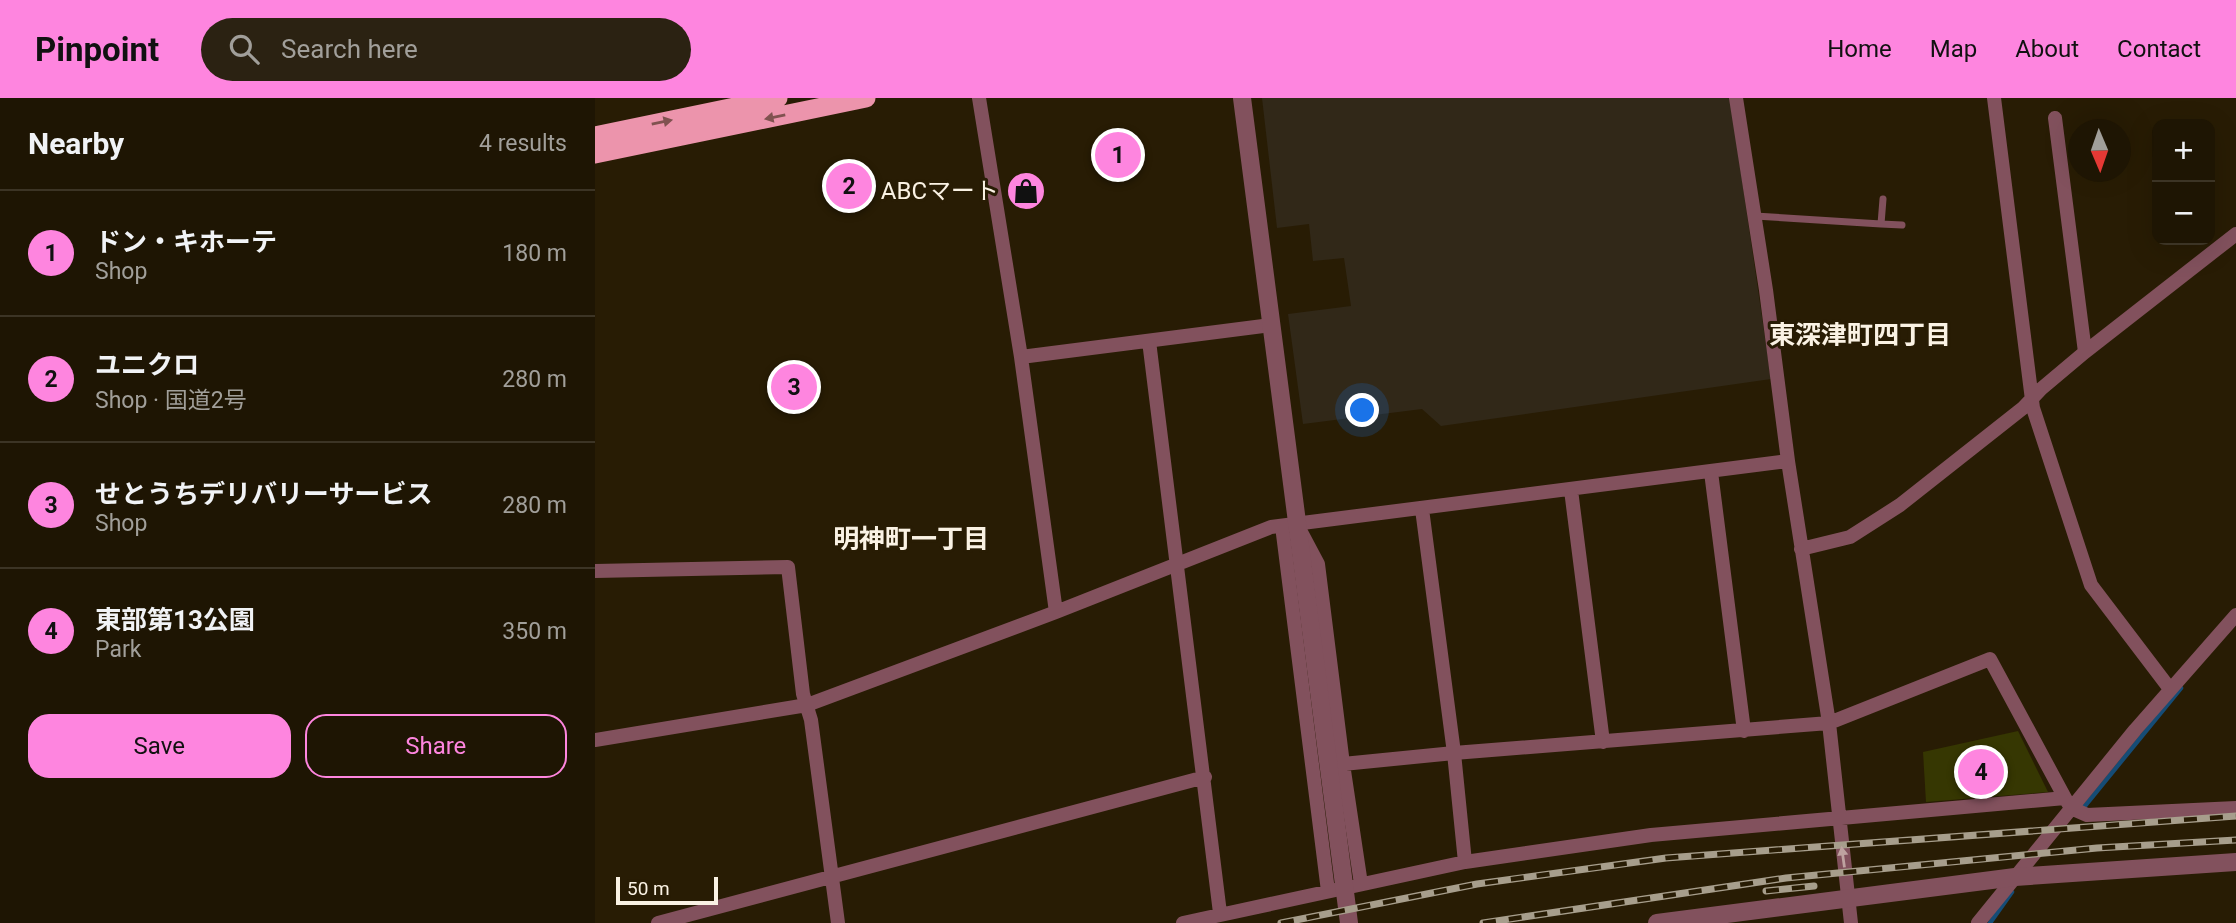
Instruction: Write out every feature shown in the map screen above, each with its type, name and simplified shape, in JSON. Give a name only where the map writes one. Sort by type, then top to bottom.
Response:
[{"type":"highway","points":[[595,136],[778,98]]},
{"type":"highway","points":[[595,154],[866,98]]},
{"type":"street","points":[[979,98],[1021,357],[1056,611]]},
{"type":"street","points":[[1242,98],[1271,325],[1289,525],[1328,891]]},
{"type":"street","points":[[1736,98],[1829,723],[1851,923]]},
{"type":"street","points":[[1994,98],[2032,398],[2091,585],[2170,689]]},
{"type":"street","points":[[2055,118],[2085,352]]},
{"type":"street","points":[[1801,549],[1850,537],[1900,505],[2023,408],[2085,352],[2236,234]]},
{"type":"street","points":[[1021,357],[1271,325]]},
{"type":"street","points":[[1149,341],[1220,914]]},
{"type":"street","points":[[595,740],[807,705],[1271,527],[1788,461]]},
{"type":"street","points":[[1710,472],[1744,731]]},
{"type":"street","points":[[1571,490],[1603,742]]},
{"type":"street","points":[[1422,509],[1454,752],[1465,862]]},
{"type":"street","points":[[1289,525],[1318,565],[1361,884]]},
{"type":"street","points":[[1289,525],[1349,923]]},
{"type":"street","points":[[595,571],[788,567],[803,694],[811,720],[838,923]]},
{"type":"street","points":[[1978,923],[2068,803],[2236,615]]},
{"type":"street","points":[[1343,764],[1454,752],[1829,723],[1990,659],[2068,803],[2087,815],[2236,808]]},
{"type":"street","points":[[658,923],[1205,776]]},
{"type":"street","points":[[1184,923],[1465,862],[1651,835],[1838,817],[2068,803]]},
{"type":"street","points":[[1657,923],[2015,877],[2236,862]]},
{"type":"lane","points":[[1881,224],[1883,199]]},
{"type":"lane","points":[[1755,216],[1902,225]]},
{"type":"shaded area","points":[[1262,98],[1730,98],[1771,379],[1441,426],[1422,409],[1303,424],[1288,314],[1351,306],[1344,258],[1313,261],[1309,224],[1277,228]]},
{"type":"shaded area","points":[[2018,731],[2048,792],[1926,802],[1923,752]]},
{"type":"waterway","points":[[2084,807],[2181,688]]},
{"type":"waterway","points":[[1990,923],[2012,892]]},
{"type":"railway","points":[[1281,923],[1477,884],[1666,858],[2236,816]]},
{"type":"railway","points":[[1483,923],[1786,878],[2097,848],[2236,840]]},
{"type":"railway","points":[[1766,891],[1814,886]]},
{"type":"place","name":"ドン・キホーテ","points":[[1118,155]]},
{"type":"place","name":"ユニクロ","points":[[849,186]]},
{"type":"place","name":"ABCマート","points":[[1026,191]]},
{"type":"place","name":"せとうちデリバリーサービス","points":[[794,387]]},
{"type":"place","name":"東部第13公園","points":[[1981,772]]},
{"type":"district","name":"東深津町四丁目","points":[[1860,335]]},
{"type":"district","name":"明神町一丁目","points":[[911,539]]}]
